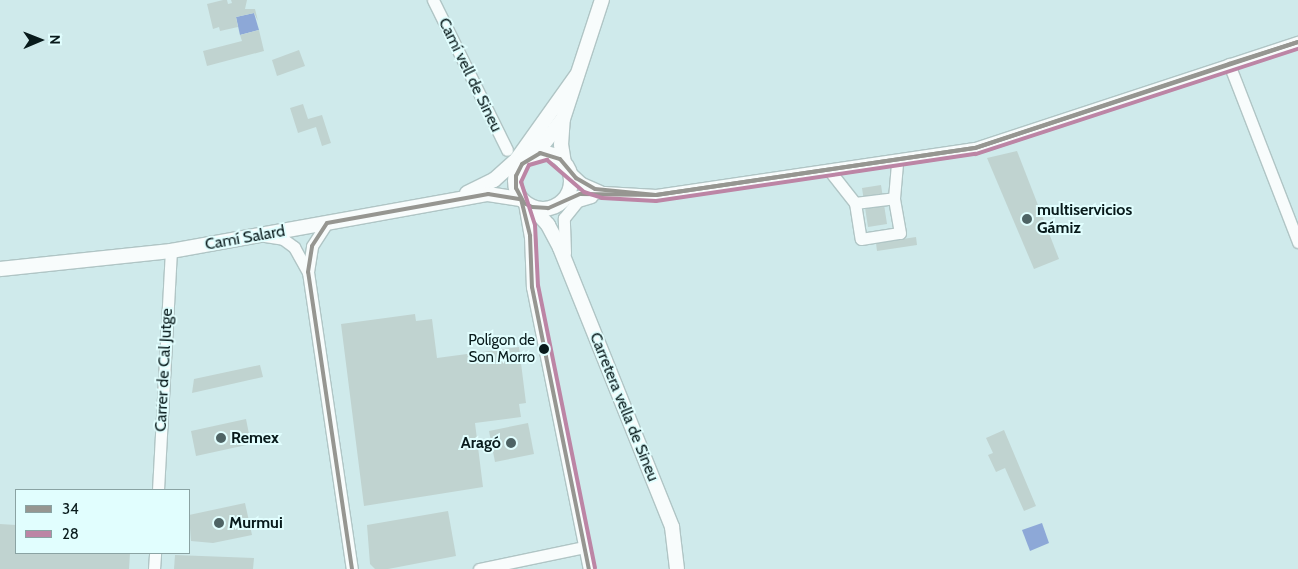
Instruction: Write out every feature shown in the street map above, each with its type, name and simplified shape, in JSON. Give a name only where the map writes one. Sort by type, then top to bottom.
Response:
[{"type":"main road","points":[[563,119],[535,154],[522,164],[516,176],[516,188],[526,203],[548,208],[564,200],[571,183],[561,146],[563,119],[602,0]]},
{"type":"main road","points":[[445,202],[494,180],[505,171],[577,75]]},
{"type":"main road","points":[[535,154],[548,153],[567,168]]},
{"type":"main road","name":"Camí Salard","points":[[0,268],[172,251],[488,194],[516,176]]},
{"type":"main road","name":"Camí Salard","points":[[488,194],[526,203]]},
{"type":"main road","name":"Carretera vella de Sineu","points":[[560,248],[556,225],[564,200]]},
{"type":"main road","name":"Carretera vella de Sineu","points":[[526,203],[548,225],[560,248],[672,528],[677,569]]},
{"type":"street","name":"Camí vell de Sineu","points":[[432,0],[506,150]]},
{"type":"street","points":[[567,168],[588,187],[604,192],[656,195],[975,148],[1298,42]]},
{"type":"street","points":[[1229,64],[1298,242]]},
{"type":"street","points":[[829,170],[855,203],[860,239],[900,233],[894,198],[897,160]]},
{"type":"street","points":[[564,200],[604,192]]},
{"type":"street","points":[[567,265],[562,233],[569,210],[578,201],[618,193]]},
{"type":"street","points":[[855,203],[894,198]]},
{"type":"street","points":[[526,203],[532,287],[588,569]]},
{"type":"street","points":[[327,223],[312,246],[308,272],[352,569]]},
{"type":"street","points":[[258,235],[283,239],[294,247],[308,272]]},
{"type":"street","name":"Carrer de Cal Jutge","points":[[158,489],[172,251]]},
{"type":"street","points":[[480,569],[584,547]]},
{"type":"street","points":[[154,569],[155,554]]},
{"type":"water","points":[[254,13],[259,30],[240,35],[236,17]]},
{"type":"water","points":[[1042,523],[1049,543],[1030,551],[1022,530]]},
{"type":"building","points":[[227,0],[228,4],[232,3],[231,0],[247,0],[245,9],[255,9],[258,21],[254,13],[236,17],[238,27],[220,31],[219,27],[213,29],[207,4]]},
{"type":"building","points":[[259,30],[264,51],[207,66],[203,51],[242,41],[240,35]]},
{"type":"building","points":[[299,50],[305,66],[277,76],[272,60]]},
{"type":"building","points":[[303,104],[308,119],[322,115],[331,143],[322,146],[316,127],[298,133],[290,108]]},
{"type":"building","name":"multiservicios Gámiz","points":[[1017,151],[1059,259],[1034,269],[987,158]]},
{"type":"building","points":[[881,185],[887,224],[868,227],[862,188]]},
{"type":"building","points":[[916,237],[917,245],[877,251],[876,243]]},
{"type":"building","points":[[415,314],[416,321],[432,319],[437,358],[519,347],[526,403],[519,404],[521,417],[475,423],[483,487],[364,506],[341,324]]},
{"type":"building","points":[[260,365],[263,377],[192,393],[194,379]]},
{"type":"building","name":"Remex","points":[[246,419],[251,444],[196,456],[191,431]]},
{"type":"building","name":"Aragó","points":[[528,423],[534,454],[495,462],[489,431]]},
{"type":"building","points":[[1004,430],[1036,506],[1024,511],[1005,468],[996,472],[988,455],[993,453],[986,438]]},
{"type":"building","name":"Murmui","points":[[245,503],[252,535],[213,543],[191,541],[190,515]]},
{"type":"building","points":[[448,511],[456,556],[388,569],[375,569],[370,564],[367,525]]},
{"type":"building","points":[[0,524],[15,525],[15,554],[130,554],[129,569],[0,569]]},
{"type":"building","points":[[175,555],[254,558],[253,569],[174,569]]},
{"type":"transit line","name":"34","points":[[1298,42],[975,148],[1229,64],[1298,42]]},
{"type":"transit line","name":"28","points":[[595,568],[538,286],[535,225],[521,182],[529,165],[547,160],[584,192],[602,198],[656,201],[976,154],[1298,49]]},
{"type":"transit line","name":"34","points":[[656,195],[975,148]]},
{"type":"transit line","name":"34","points":[[656,195],[975,148]]},
{"type":"transit line","name":"34","points":[[540,153],[560,159],[576,178],[595,189],[656,195],[580,194],[548,208],[532,207],[524,203],[516,188],[516,176],[522,164],[540,153]]},
{"type":"transit line","name":"34","points":[[352,569],[308,272],[312,246],[327,223],[488,194],[521,199]]},
{"type":"transit line","name":"34","points":[[521,199],[530,236],[532,287],[589,569]]},
{"type":"place","name":"multiservicios Gámiz","points":[[1027,219]]},
{"type":"place","name":"Polígon de Son Morro","points":[[544,349]]},
{"type":"place","name":"Remex","points":[[221,438]]},
{"type":"place","name":"Aragó","points":[[511,443]]},
{"type":"place","name":"Murmui","points":[[219,523]]}]
